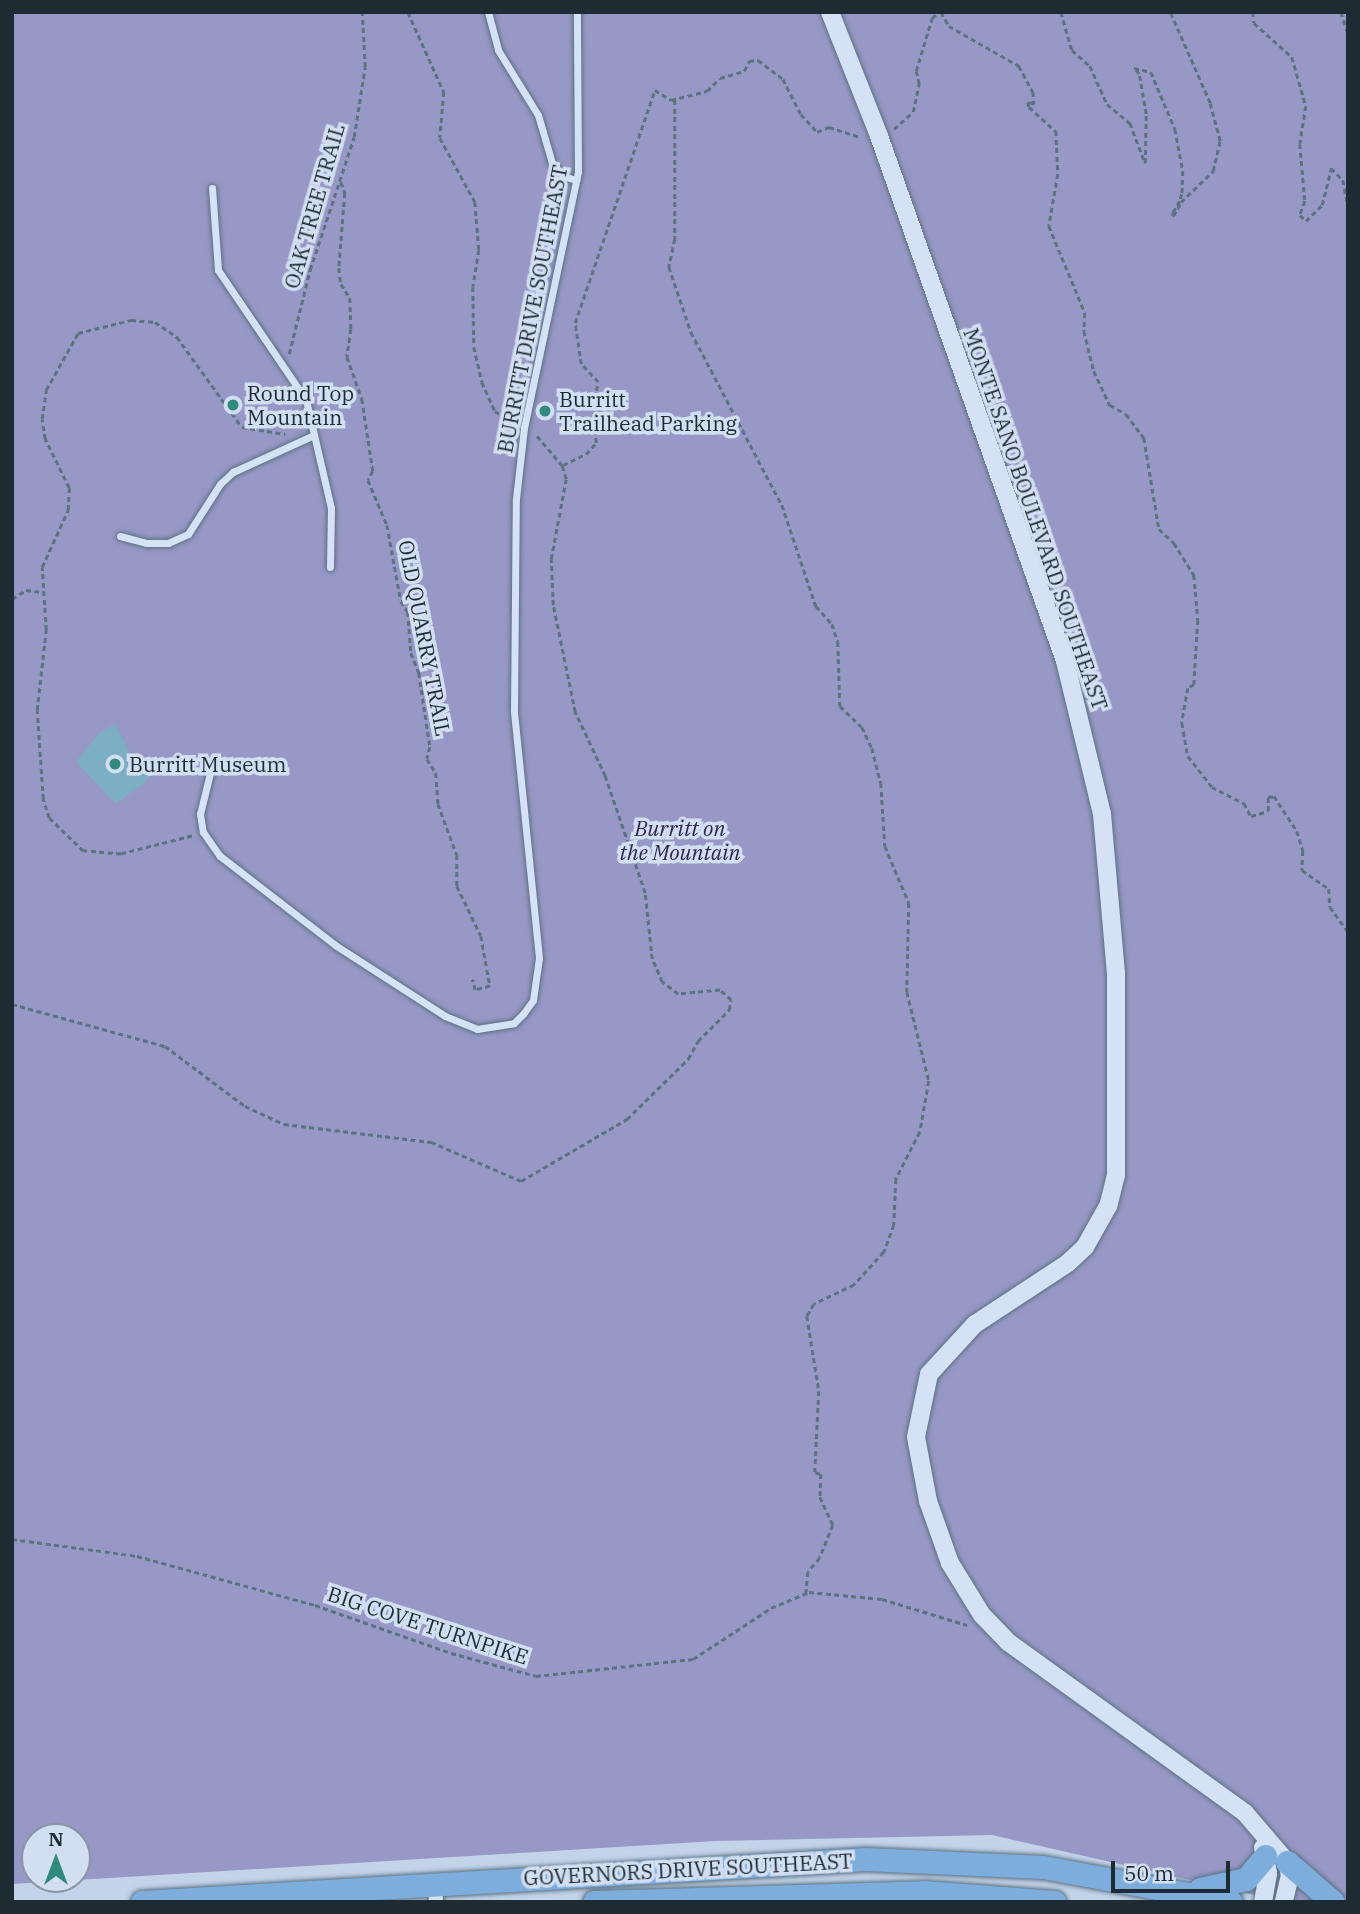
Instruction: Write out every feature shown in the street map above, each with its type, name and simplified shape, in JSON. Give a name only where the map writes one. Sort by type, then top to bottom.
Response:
[{"type":"highway","name":"GOVERNORS DRIVE SOUTHEAST","points":[[142,1902],[435,1892],[878,1859],[1043,1867],[1183,1889],[1231,1902]]},
{"type":"highway","points":[[1183,1889],[1233,1885],[1247,1879],[1276,1859],[1333,1902]]},
{"type":"highway","name":"GOVERNORS DRIVE SOUTHEAST","points":[[594,1902],[897,1892],[1055,1902]]},
{"type":"street","name":"MONTE SANO BOULEVARD SOUTHEAST","points":[[830,12],[879,136],[1065,661],[1098,791],[1114,945],[1116,1175],[1108,1206],[1085,1247],[1068,1263],[975,1324],[939,1358],[925,1383],[917,1414],[918,1459],[937,1532],[960,1582],[982,1615],[1008,1642],[1258,1827],[1276,1859]]},
{"type":"street","points":[[1263,1902],[1276,1859],[1290,1875],[1284,1902]]},
{"type":"lane","points":[[488,12],[498,50],[538,115],[552,163],[563,176],[576,180]]},
{"type":"lane","name":"BURRITT DRIVE SOUTHEAST","points":[[203,832],[220,856],[335,945],[445,1016],[477,1029],[514,1023],[533,1000],[539,958],[514,711],[513,580],[524,428],[576,180],[577,12]]},
{"type":"lane","points":[[212,188],[218,270],[306,400],[331,508],[330,568]]},
{"type":"lane","points":[[120,536],[168,543],[188,534],[220,484],[233,472],[314,435]]},
{"type":"lane","points":[[203,832],[200,814],[211,769]]},
{"type":"path","name":"OAK TREE TRAIL","points":[[281,362],[295,342],[310,270],[354,137],[365,67],[362,12]]},
{"type":"path","points":[[13,1005],[165,1046],[245,1106],[284,1124],[431,1142],[521,1181],[627,1119],[688,1059],[698,1041],[729,1010],[730,1000],[720,990],[678,994],[662,982],[652,960],[645,893],[604,776],[575,712],[553,605],[551,559],[564,509],[566,480],[562,466],[524,428],[495,411],[482,382],[474,347],[473,287],[480,250],[475,202],[440,138],[444,92],[408,12]]},
{"type":"path","points":[[562,466],[586,454],[596,443],[593,407],[597,382],[581,364],[575,323],[654,91],[676,100],[707,91],[720,78],[744,71],[749,61],[758,60],[783,79],[801,114],[817,132],[830,127],[867,141],[899,126],[913,112],[919,84],[916,71],[932,18],[940,12],[949,26],[1019,66],[1033,92],[1034,104],[1028,102],[1029,107],[1056,131],[1058,174],[1049,226],[1085,313],[1084,331],[1094,371],[1110,405],[1126,414],[1144,438],[1159,529],[1174,543],[1194,575],[1198,620],[1195,685],[1188,688],[1182,723],[1188,756],[1212,787],[1244,803],[1251,816],[1268,811],[1268,797],[1274,796],[1297,831],[1303,851],[1302,870],[1329,889],[1330,907],[1348,932]]},
{"type":"path","points":[[1061,12],[1072,50],[1090,66],[1107,104],[1130,123],[1145,163],[1146,114],[1139,74],[1133,70],[1150,70],[1178,142],[1183,188],[1173,216],[1181,202],[1213,172],[1220,141],[1210,103],[1170,12]]},
{"type":"path","points":[[1253,12],[1254,23],[1292,57],[1306,106],[1300,144],[1305,201],[1300,215],[1306,221],[1322,205],[1331,168],[1343,180],[1348,206]]},
{"type":"path","points":[[1341,12],[1348,34]]},
{"type":"path","points":[[676,100],[675,239],[669,267],[691,332],[782,505],[816,606],[832,624],[838,642],[840,706],[862,727],[872,748],[881,783],[885,846],[909,903],[907,992],[929,1082],[920,1132],[896,1179],[894,1225],[884,1252],[854,1285],[814,1304],[807,1316],[818,1383],[815,1472],[821,1474],[820,1497],[833,1525],[820,1558],[808,1572],[806,1593]]},
{"type":"path","name":"OLD QUARRY TRAIL","points":[[341,182],[345,194],[339,268],[341,284],[350,298],[347,357],[362,399],[373,471],[368,480],[374,488],[393,547],[401,601],[408,612],[411,653],[422,691],[430,747],[427,759],[436,773],[438,804],[457,855],[457,886],[481,936],[490,986],[475,989],[472,979]]},
{"type":"path","points":[[203,832],[121,854],[83,850],[50,818],[43,799],[37,710],[46,630],[42,592],[45,552],[68,510],[69,488],[45,439],[42,419],[53,372],[78,333],[131,320],[162,325],[177,337],[242,427],[285,434],[296,443]]},
{"type":"path","points":[[12,598],[26,590],[42,592]]},
{"type":"path","name":"BIG COVE TURNPIKE","points":[[12,1539],[137,1556],[315,1605],[451,1653],[536,1676],[693,1659],[771,1608],[806,1593],[834,1591],[882,1599],[969,1625],[982,1615]]},
{"type":"green space","name":"Burritt on the Mountain","points":[[12,12],[1348,12],[1348,1902],[1286,1902],[992,1835],[715,1841],[91,1879],[91,1823],[21,1823],[21,1883],[12,1884]]},
{"type":"building","name":"Burritt Museum","points":[[115,724],[131,756],[156,766],[145,782],[116,804],[76,762],[99,733]]},
{"type":"place","name":"Round Top Mountain","points":[[233,405]]},
{"type":"place","name":"Burritt Trailhead Parking","points":[[545,411]]},
{"type":"place","name":"Burritt Museum","points":[[115,764]]}]
